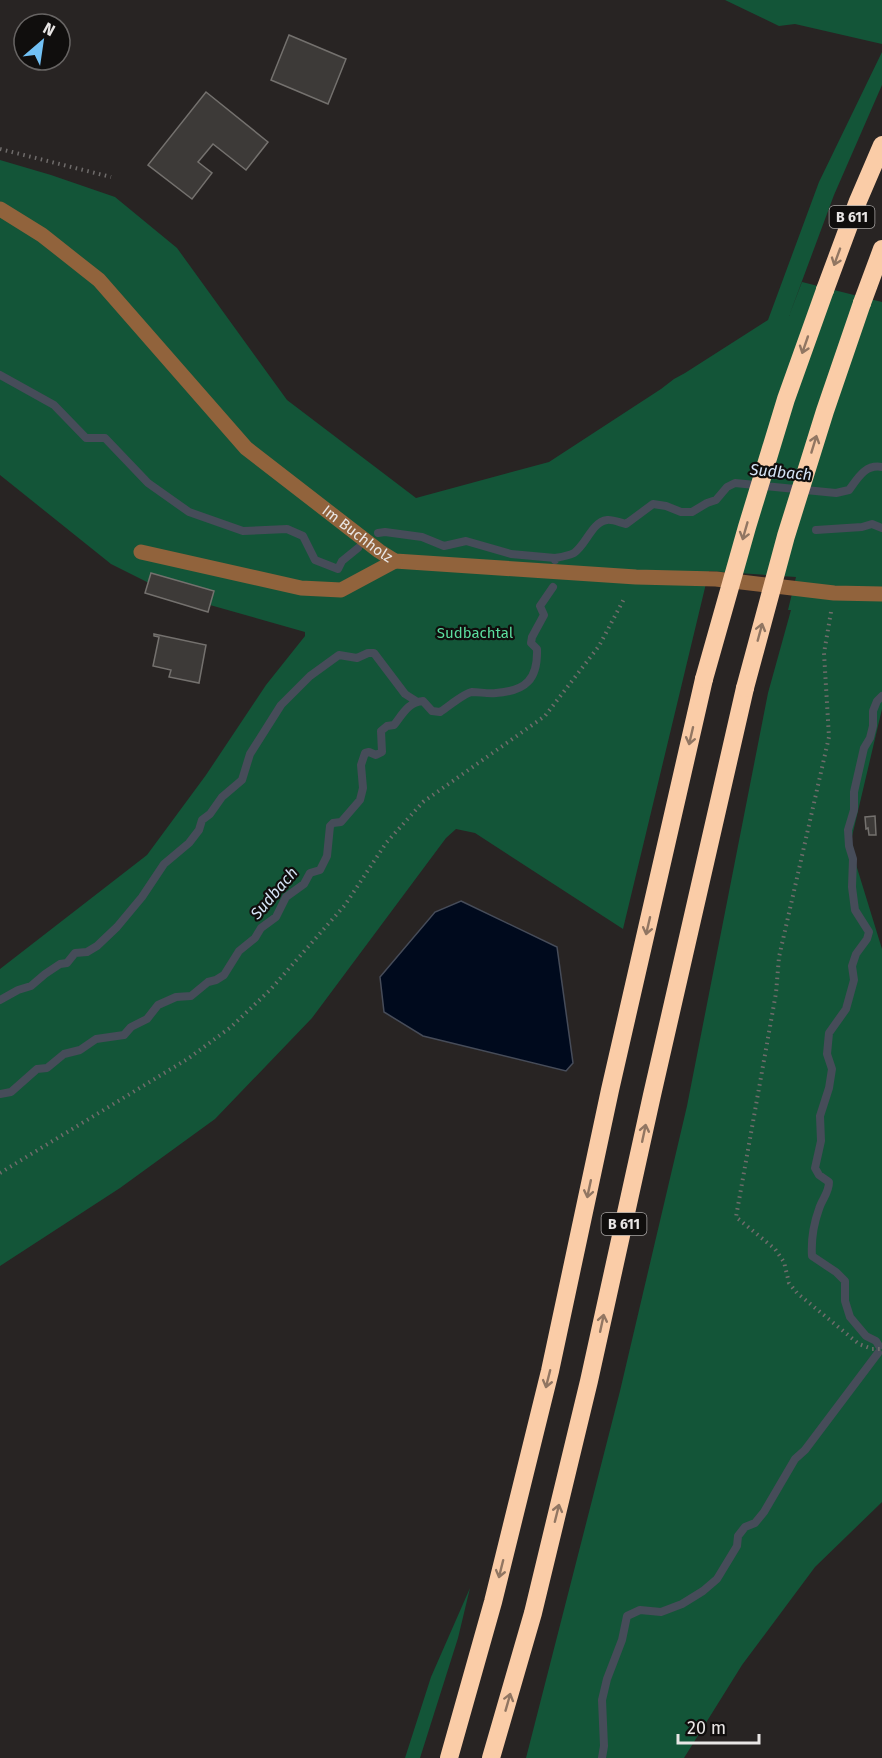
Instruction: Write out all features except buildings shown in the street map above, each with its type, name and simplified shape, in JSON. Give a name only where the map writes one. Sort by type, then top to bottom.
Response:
[{"type":"highway","name":"B 611","points":[[449,1758],[493,1602],[550,1371],[610,1090],[704,679],[786,399],[858,201],[882,145]]},
{"type":"highway","name":"B 611","points":[[491,1758],[533,1612],[590,1381],[652,1095],[745,688],[789,524],[825,411],[882,249]]},
{"type":"street","name":"Im Buchholz","points":[[0,209],[42,236],[99,280],[246,448],[395,561],[636,577],[716,579],[834,593]]},
{"type":"street","points":[[141,552],[301,588],[341,590],[395,561]]},
{"type":"street","points":[[834,593],[882,594]]},
{"type":"path","points":[[0,149],[111,177]]},
{"type":"path","points":[[0,1173],[189,1058],[231,1027],[270,990],[345,904],[386,843],[423,802],[545,716],[599,646],[636,577]]},
{"type":"path","points":[[834,593],[824,653],[829,737],[779,957],[776,993],[736,1217],[775,1249],[784,1262],[789,1283],[797,1293],[860,1344],[872,1349],[882,1349]]},
{"type":"green space","points":[[725,0],[882,0],[882,44],[795,24],[779,26]]},
{"type":"green space","name":"Sudbachtal","points":[[882,52],[882,85],[834,195],[789,316],[802,282],[882,302],[882,709],[850,845],[882,949],[882,1502],[815,1567],[742,1665],[684,1758],[526,1758],[620,1391],[687,1106],[768,693],[791,610],[788,610],[796,577],[709,571],[623,929],[475,833],[456,829],[446,838],[312,1018],[215,1119],[120,1188],[0,1266],[0,969],[147,855],[206,775],[266,685],[305,636],[305,632],[171,594],[111,564],[0,475],[0,160],[115,197],[177,248],[287,400],[416,498],[549,462],[768,320],[819,182]]},
{"type":"green space","points":[[470,1588],[458,1638],[420,1758],[405,1758],[431,1677]]},
{"type":"water","points":[[461,901],[557,947],[573,1063],[566,1071],[423,1036],[384,1012],[380,977],[435,912]]},
{"type":"waterway","points":[[0,375],[54,405],[86,438],[105,438],[148,483],[189,512],[243,531],[287,529],[303,536],[315,560],[338,569],[342,561],[358,548]]},
{"type":"waterway","name":"Sudbach","points":[[555,560],[555,558],[574,553],[593,529],[602,522],[611,520],[626,524],[653,504],[681,512],[692,512],[716,500],[727,487],[735,483],[836,493],[849,490],[866,470],[882,467]]},
{"type":"waterway","name":"Sudbach","points":[[816,530],[862,527],[872,524],[882,528]]},
{"type":"waterway","points":[[378,533],[422,537],[444,546],[466,541],[511,554],[555,558]]},
{"type":"waterway","name":"Sudbach","points":[[0,1094],[11,1092],[37,1069],[47,1068],[64,1054],[80,1050],[96,1039],[124,1035],[131,1027],[147,1019],[158,1005],[176,997],[191,996],[208,982],[224,975],[239,951],[255,938],[261,928],[276,917],[286,897],[304,884],[310,873],[320,870],[327,856],[330,826],[341,822],[360,800],[363,788],[361,765],[365,753],[376,755],[382,752],[381,731],[387,726],[394,725],[406,710],[418,702],[423,701],[432,711],[440,712],[469,693],[506,692],[515,690],[528,682],[537,659],[537,649],[531,643],[532,637],[544,615],[540,606],[553,587]]},
{"type":"waterway","points":[[0,1000],[31,986],[60,964],[67,963],[75,953],[87,952],[97,946],[117,927],[142,897],[164,864],[189,843],[199,830],[202,820],[210,814],[222,797],[242,780],[250,754],[281,705],[310,676],[339,655],[357,658],[374,653],[405,694],[416,701]]},
{"type":"waterway","points":[[879,1346],[876,1341],[866,1336],[850,1317],[845,1301],[845,1281],[812,1256],[812,1238],[820,1205],[829,1186],[829,1182],[819,1175],[815,1168],[821,1141],[820,1116],[832,1069],[827,1054],[829,1033],[846,1009],[854,980],[852,966],[869,932],[855,910],[852,887],[853,859],[848,830],[854,810],[854,792],[864,748],[873,726],[873,711],[882,696]]},
{"type":"waterway","points":[[602,1758],[604,1746],[602,1700],[607,1679],[622,1640],[627,1616],[640,1610],[661,1612],[682,1604],[717,1579],[737,1546],[738,1536],[745,1527],[755,1523],[764,1512],[795,1459],[805,1450],[878,1353]]}]
